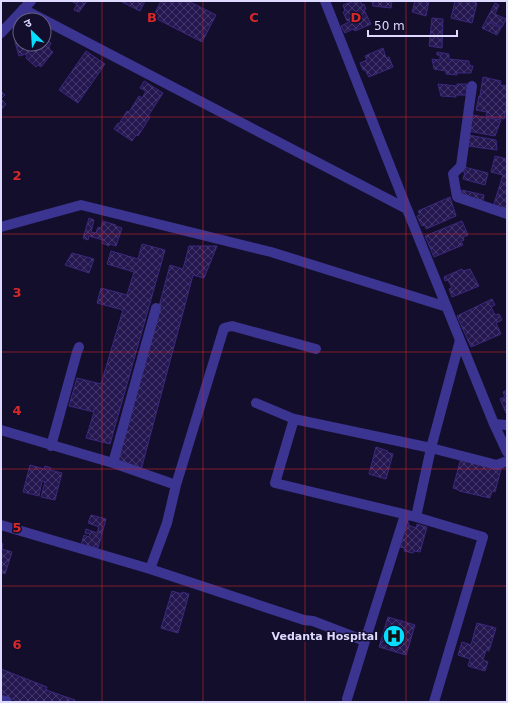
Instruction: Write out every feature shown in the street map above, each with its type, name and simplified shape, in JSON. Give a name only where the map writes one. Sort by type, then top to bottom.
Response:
[{"type":"street","points":[[1,33],[31,1]]},
{"type":"street","points":[[325,1],[407,209],[494,424],[507,452]]},
{"type":"street","points":[[23,9],[407,209]]},
{"type":"street","points":[[472,86],[461,166],[453,174],[457,197],[507,214]]},
{"type":"street","points":[[1,227],[81,205],[271,252],[447,307]]},
{"type":"street","points":[[113,463],[156,308]]},
{"type":"street","points":[[150,569],[168,523],[176,485],[224,328],[232,326],[316,349]]},
{"type":"street","points":[[347,699],[365,641],[411,516],[460,340]]},
{"type":"street","points":[[51,446],[79,347]]},
{"type":"street","points":[[256,403],[294,419],[431,448],[497,465],[507,461]]},
{"type":"street","points":[[294,419],[275,484],[411,516],[483,538],[434,702]]},
{"type":"street","points":[[494,424],[507,425]]},
{"type":"street","points":[[1,430],[51,446],[113,463],[176,485]]},
{"type":"street","points":[[1,525],[150,569],[304,620],[313,621],[365,641]]},
{"type":"street","points":[[1,700],[7,702]]},
{"type":"building","points":[[71,1],[87,1],[79,12],[74,10],[77,4]]},
{"type":"building","points":[[120,1],[145,1],[140,11]]},
{"type":"building","points":[[161,1],[188,1],[216,15],[202,42],[153,17]]},
{"type":"building","points":[[354,1],[360,1],[362,5],[364,4],[366,9],[364,10],[371,24],[355,31],[353,29],[345,33],[341,26],[351,21],[347,21],[343,12],[345,11],[343,5]]},
{"type":"building","points":[[372,1],[392,1],[391,8],[373,6]]},
{"type":"building","points":[[415,1],[429,1],[426,16],[412,12]]},
{"type":"building","points":[[455,1],[469,1],[477,3],[472,23],[451,18]]},
{"type":"building","points":[[495,3],[499,5],[495,14],[506,19],[502,27],[491,22],[490,23],[501,28],[497,35],[482,28]]},
{"type":"building","points":[[432,18],[443,19],[442,48],[429,46]]},
{"type":"building","points":[[383,48],[386,58],[389,57],[393,67],[369,77],[365,70],[363,70],[360,63],[367,60],[365,56]]},
{"type":"building","points":[[86,51],[105,64],[78,103],[59,90]]},
{"type":"building","points":[[18,52],[53,52],[41,67],[38,65],[36,67],[26,58],[26,54],[19,56]]},
{"type":"building","points":[[437,52],[449,54],[449,59],[469,61],[469,65],[473,66],[471,73],[457,73],[457,75],[446,74],[446,71],[434,69],[432,59],[440,60],[440,55],[437,55]]},
{"type":"building","points":[[483,77],[501,81],[500,85],[507,86],[507,103],[504,119],[486,116],[487,112],[476,110]]},
{"type":"building","points":[[144,81],[163,93],[148,116],[150,117],[138,136],[136,135],[132,141],[114,129],[127,111],[129,112],[139,96],[142,98],[146,91],[140,88]]},
{"type":"building","points":[[438,84],[457,86],[457,84],[467,84],[467,95],[456,95],[456,97],[441,96]]},
{"type":"building","points":[[1,91],[5,95],[1,99]]},
{"type":"building","points":[[1,99],[6,104],[1,110]]},
{"type":"building","points":[[472,115],[501,120],[495,136],[468,131]]},
{"type":"building","points":[[468,135],[496,140],[497,150],[468,146]]},
{"type":"building","points":[[495,156],[507,159],[507,215],[492,210],[503,175],[491,172]]},
{"type":"building","points":[[464,167],[488,173],[485,185],[463,179],[465,172],[463,172]]},
{"type":"building","points":[[462,190],[484,195],[482,206],[460,201]]},
{"type":"building","points":[[450,197],[456,216],[426,229],[425,225],[422,226],[417,216],[420,215],[418,211]]},
{"type":"building","points":[[89,218],[94,220],[91,232],[96,233],[98,227],[101,228],[103,221],[122,228],[116,246],[110,244],[109,246],[102,243],[103,240],[89,236],[88,240],[83,238]]},
{"type":"building","points":[[462,221],[468,235],[463,237],[464,240],[461,241],[463,245],[434,257],[425,236]]},
{"type":"building","points":[[142,244],[165,250],[110,444],[86,438],[94,412],[69,406],[77,378],[101,384],[123,310],[97,303],[101,288],[127,295],[134,272],[107,264],[111,251],[138,259]]},
{"type":"building","points":[[189,246],[217,246],[204,278],[193,275],[141,470],[117,464],[170,265],[183,269]]},
{"type":"building","points":[[72,253],[94,259],[89,273],[65,265]]},
{"type":"building","points":[[462,269],[463,271],[470,269],[479,286],[452,297],[449,289],[452,288],[448,280],[445,281],[444,277]]},
{"type":"building","points":[[492,299],[495,305],[491,307],[495,315],[499,314],[502,320],[496,323],[501,334],[471,347],[457,316]]},
{"type":"building","points":[[507,390],[506,413],[500,399],[505,397],[503,392]]},
{"type":"building","points":[[376,447],[393,454],[386,479],[369,474]]},
{"type":"building","points":[[461,458],[501,469],[495,492],[492,491],[490,498],[459,491],[453,488]]},
{"type":"building","points":[[30,465],[44,469],[45,466],[51,468],[50,470],[62,473],[55,500],[41,497],[45,482],[42,481],[39,496],[23,492]]},
{"type":"building","points":[[91,515],[106,519],[98,548],[81,545],[84,535],[89,537],[90,534],[85,533],[86,529],[97,533],[99,527],[88,523]]},
{"type":"building","points":[[406,522],[409,523],[408,525],[416,528],[417,524],[427,527],[420,552],[414,551],[413,553],[404,551],[405,548],[399,547]]},
{"type":"building","points":[[1,543],[3,544],[2,549],[12,552],[5,574],[1,572]]},
{"type":"building","points":[[172,591],[182,594],[182,592],[189,594],[178,633],[161,628]]},
{"type":"building","points":[[388,617],[415,625],[406,655],[379,647]]},
{"type":"building","points":[[477,623],[496,628],[489,651],[486,650],[483,660],[488,662],[485,671],[468,666],[470,659],[458,655],[462,642],[471,645]]},
{"type":"building","points":[[1,669],[47,687],[46,690],[75,700],[74,702],[20,702],[1,695]]},
{"type":"place","name":"Vedanta Hospital","points":[[394,636]]}]
